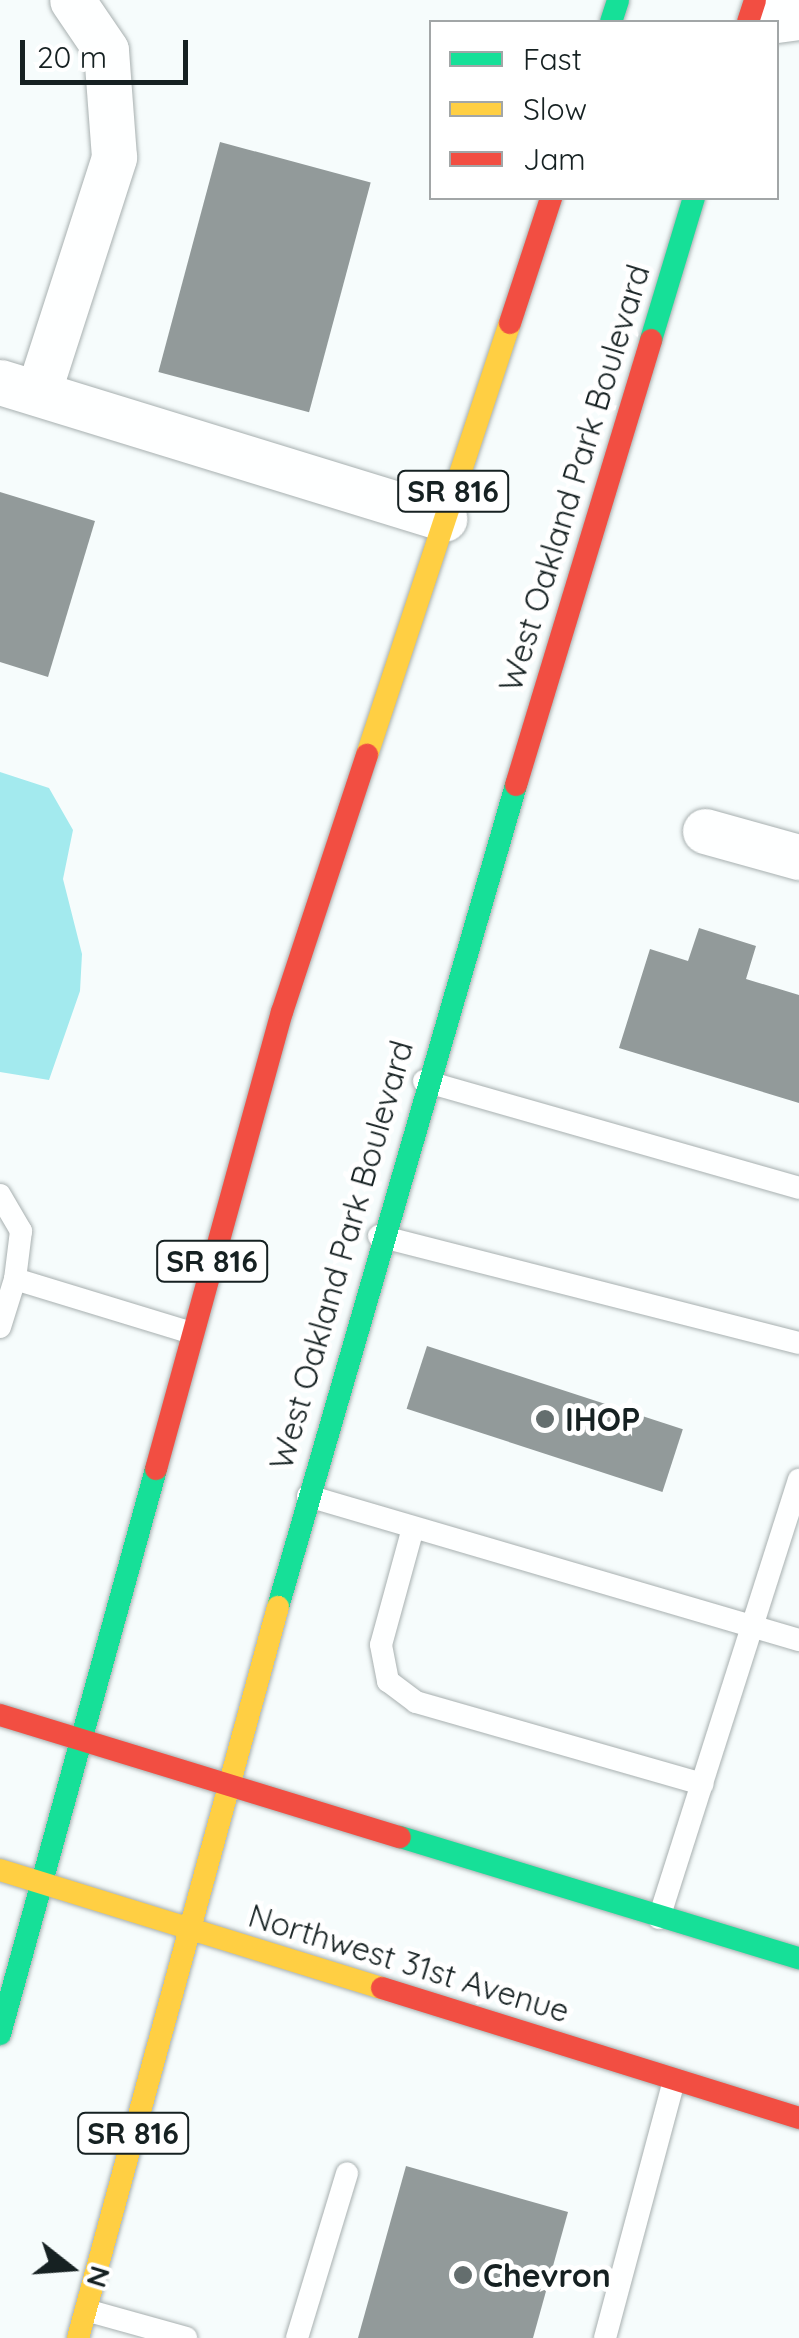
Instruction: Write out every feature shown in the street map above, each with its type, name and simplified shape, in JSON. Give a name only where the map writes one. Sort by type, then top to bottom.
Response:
[{"type":"main road","name":"SR 816","points":[[0,2034],[75,1738],[282,1012],[550,200]]},
{"type":"main road","name":"West Oakland Park Boulevard","points":[[78,2338],[379,1236],[693,200]]},
{"type":"main road","points":[[0,1714],[799,1958]]},
{"type":"main road","name":"Northwest 31st Avenue","points":[[0,1870],[799,2118]]},
{"type":"street","points":[[72,0],[106,50],[114,157],[19,388],[444,519]]},
{"type":"street","points":[[705,830],[799,857]]},
{"type":"lane","points":[[424,1081],[799,1188]]},
{"type":"lane","points":[[0,1195],[21,1231],[15,1279],[0,1327]]},
{"type":"lane","points":[[379,1236],[799,1342]]},
{"type":"lane","points":[[15,1279],[192,1333]]},
{"type":"lane","points":[[659,1918],[798,1487]]},
{"type":"lane","points":[[306,1496],[799,1640]]},
{"type":"lane","points":[[412,1528],[381,1645],[388,1681],[416,1702],[702,1784]]},
{"type":"lane","points":[[606,2338],[674,2080]]},
{"type":"lane","points":[[298,2338],[347,2173]]},
{"type":"lane","points":[[86,2310],[186,2338]]},
{"type":"water","points":[[0,772],[49,788],[73,830],[63,879],[82,954],[80,991],[49,1080],[0,1072]]},
{"type":"building","points":[[220,142],[371,182],[309,412],[158,372]]},
{"type":"building","points":[[0,492],[95,521],[48,677],[0,662]]},
{"type":"building","points":[[699,928],[756,946],[746,979],[799,995],[799,1103],[619,1048],[650,949],[688,961]]},
{"type":"building","name":"IHOP","points":[[427,1346],[683,1429],[662,1492],[407,1409]]},
{"type":"building","name":"Chevron","points":[[406,2166],[568,2212],[533,2338],[358,2338]]},
{"type":"traffic: fast","points":[[612,20],[618,0]]},
{"type":"traffic: fast","points":[[651,340],[693,200]]},
{"type":"traffic: fast","points":[[278,1607],[516,785]]},
{"type":"traffic: fast","points":[[0,2034],[156,1469]]},
{"type":"traffic: fast","points":[[400,1837],[799,1958]]},
{"type":"traffic: slow","points":[[367,755],[510,323]]},
{"type":"traffic: slow","points":[[78,2338],[278,1607]]},
{"type":"traffic: slow","points":[[0,1870],[382,1988]]},
{"type":"traffic: jam","points":[[749,20],[755,0]]},
{"type":"traffic: jam","points":[[510,323],[550,200]]},
{"type":"traffic: jam","points":[[516,785],[651,340]]},
{"type":"traffic: jam","points":[[156,1469],[282,1012],[367,755]]},
{"type":"traffic: jam","points":[[0,1715],[400,1837]]},
{"type":"traffic: jam","points":[[382,1988],[799,2118]]},
{"type":"place","name":"IHOP","points":[[545,1419]]},
{"type":"place","name":"Chevron","points":[[463,2275]]}]
